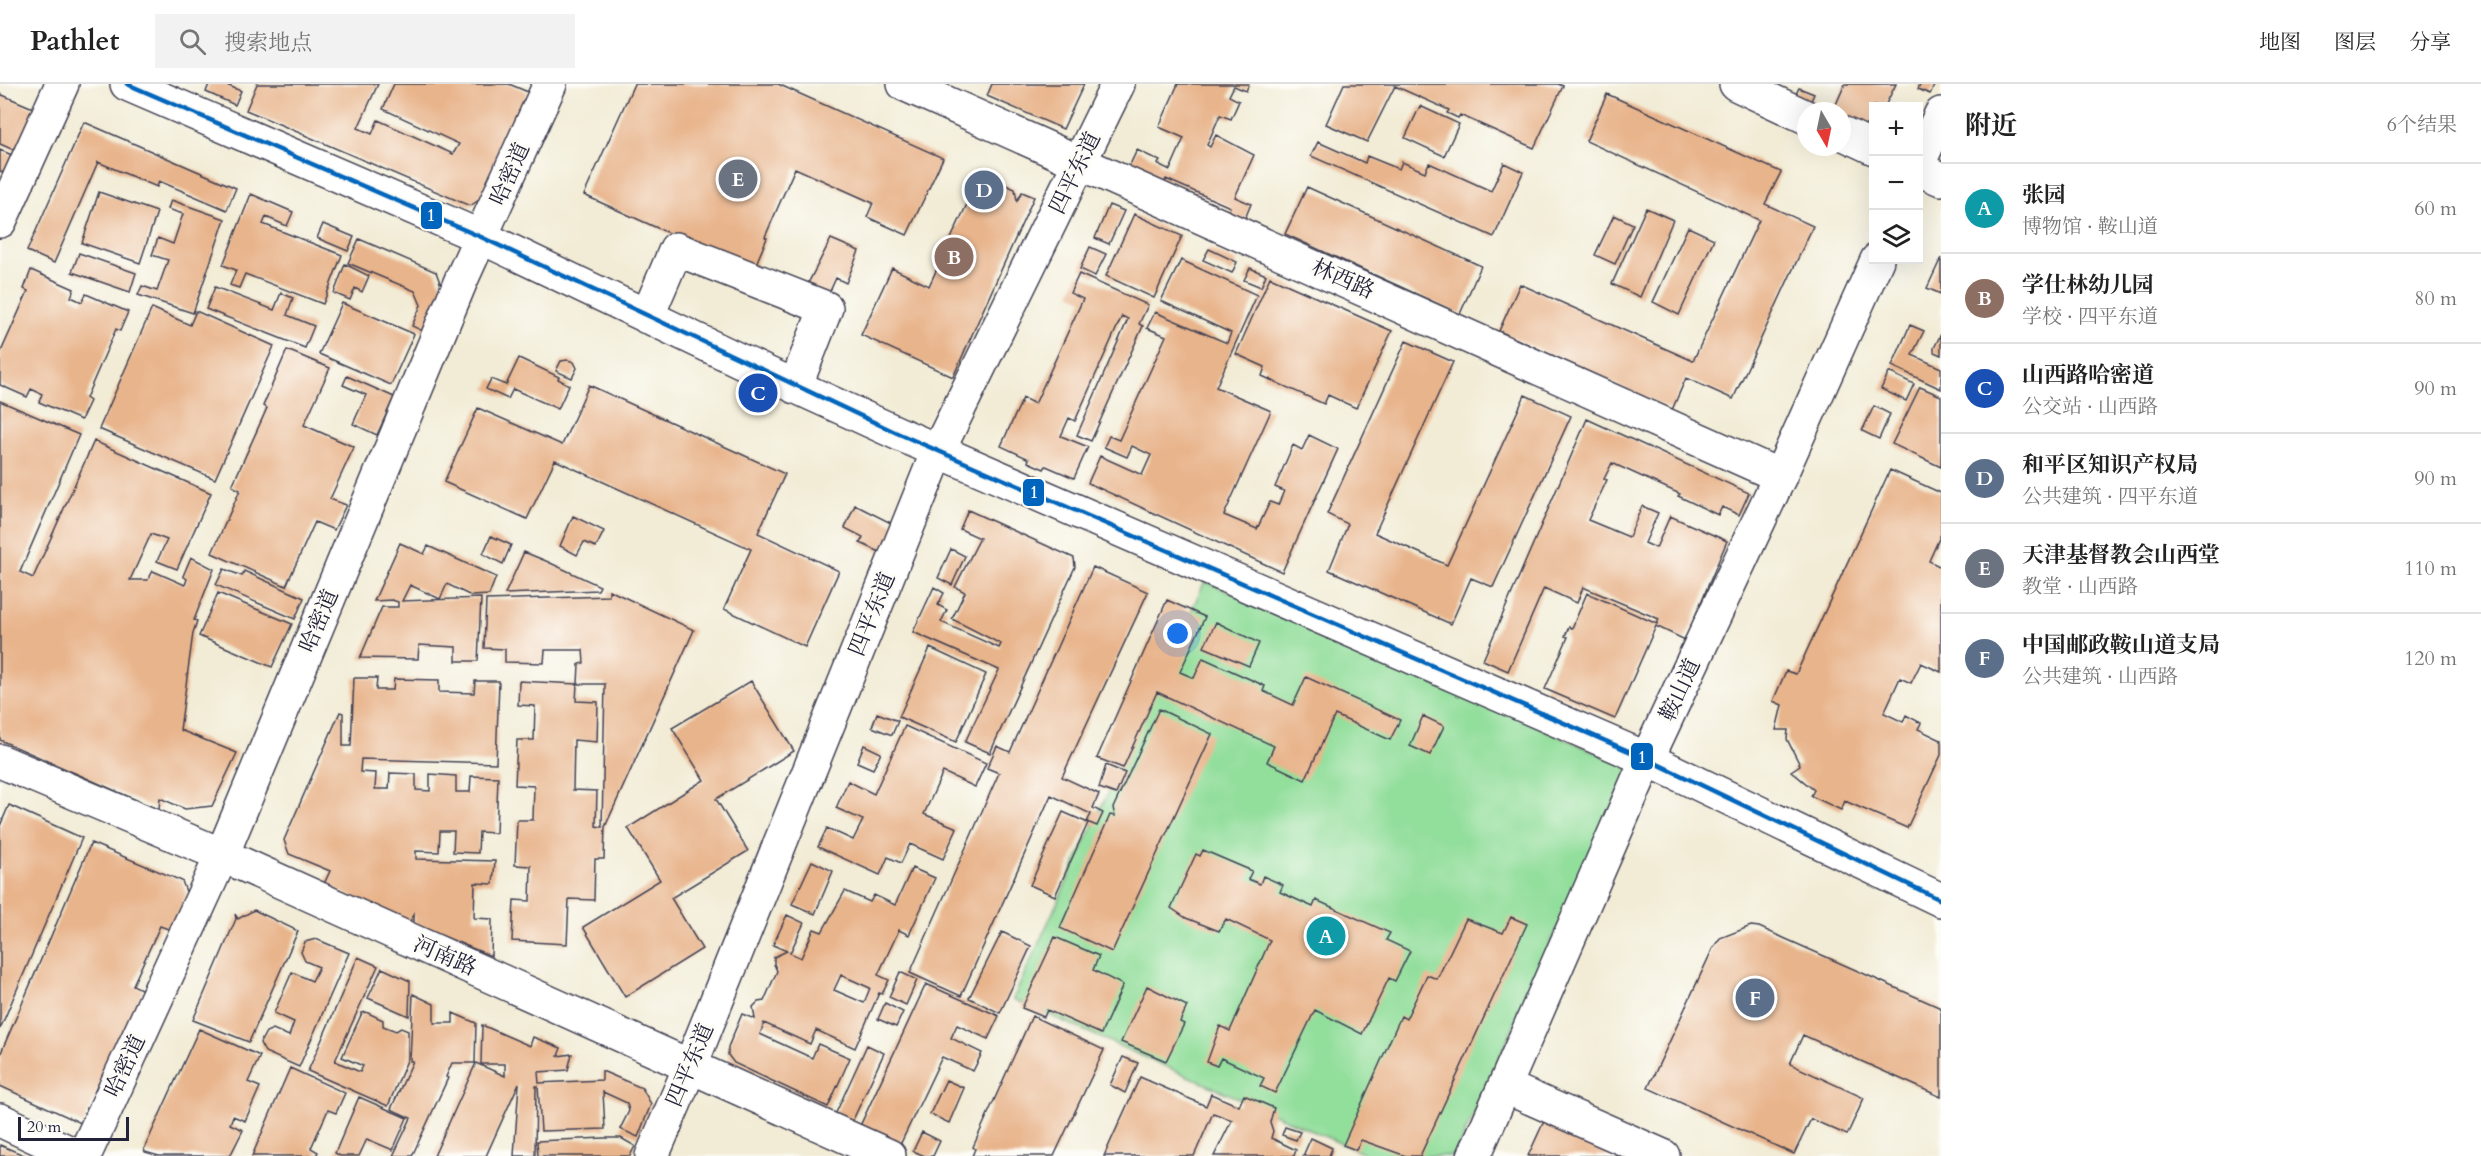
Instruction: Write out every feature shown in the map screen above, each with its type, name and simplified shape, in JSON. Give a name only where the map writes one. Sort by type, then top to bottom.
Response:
[{"type":"street","points":[[0,221],[62,84]]},
{"type":"street","points":[[127,84],[481,237],[795,387],[938,451],[1647,759],[1941,900]]},
{"type":"street","name":"哈密道","points":[[84,1156],[222,855],[481,237],[550,84]]},
{"type":"street","name":"林西路","points":[[904,84],[1780,476]]},
{"type":"street","name":"四平东道","points":[[652,1156],[938,451],[1118,84]]},
{"type":"street","points":[[1736,84],[1797,113]]},
{"type":"street","points":[[1923,156],[1941,114]]},
{"type":"street","points":[[1851,137],[1869,146]]},
{"type":"street","points":[[1923,170],[1941,179]]},
{"type":"street","points":[[647,317],[676,249],[826,308],[795,387]]},
{"type":"street","name":"鞍山道","points":[[1474,1156],[1647,759],[1780,476],[1875,264]]},
{"type":"street","name":"河南路","points":[[0,761],[222,855],[889,1156]]},
{"type":"street","points":[[1506,1087],[1663,1156]]},
{"type":"street","points":[[0,1120],[76,1156]]},
{"type":"green space","points":[[1205,581],[1630,767],[1455,1156],[1369,1156],[1013,999]]},
{"type":"building","points":[[209,84],[224,84],[241,91],[235,105],[206,92]]},
{"type":"building","points":[[257,84],[378,84],[358,128],[372,134],[378,120],[453,154],[459,144],[383,109],[394,84],[509,84],[528,92],[479,200],[470,206],[246,110]]},
{"type":"building","points":[[634,84],[778,84],[943,158],[907,235],[867,217],[873,203],[795,168],[753,271],[584,195]]},
{"type":"building","points":[[992,84],[1084,84],[1063,129],[987,96]]},
{"type":"building","points":[[1178,84],[1249,84],[1246,91],[1234,86],[1229,96],[1239,101],[1231,119],[1220,115],[1207,145],[1210,147],[1216,135],[1254,155],[1235,197],[1251,204],[1244,221],[1228,214],[1230,207],[1166,179],[1163,187],[1127,171],[1137,150],[1160,161],[1158,164],[1170,170],[1184,138],[1159,127]]},
{"type":"building","points":[[1344,84],[1558,84],[1563,86],[1534,148],[1460,115],[1458,118],[1447,113],[1449,110],[1395,86],[1367,142],[1326,124]]},
{"type":"building","points":[[1845,84],[1896,84],[1887,102],[1869,102],[1869,132],[1851,124],[1851,102],[1837,102]]},
{"type":"building","points":[[1920,84],[1935,84],[1930,94],[1918,89]]},
{"type":"building","points":[[1799,88],[1814,94],[1810,102],[1803,102],[1794,98]]},
{"type":"building","points":[[0,94],[40,111],[21,153],[0,144]]},
{"type":"building","points":[[1607,94],[1781,172],[1765,204],[1813,226],[1733,399],[1686,378],[1672,410],[1499,331],[1520,284],[1693,361],[1759,220],[1586,141]]},
{"type":"building","points":[[1420,106],[1459,124],[1444,156],[1405,138]]},
{"type":"building","points":[[84,122],[236,188],[227,210],[159,181],[157,187],[98,162],[54,263],[27,251]]},
{"type":"building","points":[[1318,142],[1365,163],[1367,156],[1399,169],[1402,162],[1425,172],[1429,163],[1491,191],[1504,163],[1523,172],[1494,237],[1311,156]]},
{"type":"building","points":[[0,150],[19,158],[11,176],[0,171]]},
{"type":"building","points":[[981,174],[1015,189],[1017,201],[1022,192],[1034,197],[953,377],[861,335],[892,268],[929,286]]},
{"type":"building","points":[[1307,187],[1481,266],[1460,314],[1285,234]]},
{"type":"building","points":[[99,192],[157,212],[140,263],[82,243]]},
{"type":"building","points":[[251,194],[293,212],[287,226],[266,217],[263,224],[342,255],[323,304],[245,274],[239,288],[230,285],[236,270],[223,265]]},
{"type":"building","points":[[171,200],[225,219],[193,313],[138,295],[142,286],[157,291],[168,260],[152,255],[158,238],[173,244],[183,214],[168,209]]},
{"type":"building","points":[[1109,205],[1124,211],[1109,244],[1095,238]]},
{"type":"building","points":[[1646,208],[1673,220],[1640,297],[1612,284]]},
{"type":"building","points":[[1134,214],[1182,236],[1154,298],[1106,276]]},
{"type":"building","points":[[1614,215],[1633,224],[1615,264],[1595,255]]},
{"type":"building","points":[[323,224],[354,237],[348,251],[317,238]]},
{"type":"building","points":[[1688,227],[1714,239],[1679,315],[1653,302]]},
{"type":"building","points":[[359,239],[436,272],[448,304],[433,336],[412,326],[421,305],[415,291],[348,263]]},
{"type":"building","points":[[831,239],[859,251],[846,283],[836,278],[822,309],[800,299]]},
{"type":"building","points":[[1090,247],[1106,254],[1095,276],[1080,269]]},
{"type":"building","points":[[1209,249],[1237,262],[1232,273],[1203,260]]},
{"type":"building","points":[[79,253],[136,273],[130,292],[72,272]]},
{"type":"building","points":[[1941,258],[1941,294],[1927,288]]},
{"type":"building","points":[[1181,260],[1257,295],[1216,387],[1271,411],[1224,515],[1257,529],[1270,502],[1278,505],[1284,491],[1275,487],[1293,445],[1302,450],[1309,435],[1338,449],[1282,572],[1088,483],[1100,456],[1142,475],[1151,455],[1132,446],[1127,457],[1104,447],[1109,436],[1119,440],[1166,336],[1147,328],[1155,312],[1227,343],[1231,333],[1161,301]]},
{"type":"building","points":[[345,264],[369,276],[362,292],[355,288],[350,300],[334,293]]},
{"type":"building","points":[[1250,268],[1266,275],[1261,287],[1244,280]]},
{"type":"building","points":[[31,270],[74,289],[71,297],[82,302],[86,294],[128,312],[120,331],[116,329],[86,398],[90,401],[81,420],[39,402],[42,394],[31,389],[27,397],[0,385],[0,354],[28,291],[24,289]]},
{"type":"building","points":[[1079,274],[1148,305],[1139,324],[1143,326],[1091,441],[1077,435],[1128,319],[1122,316],[1075,421],[1069,418],[1061,436],[1088,447],[1074,478],[1046,466],[1044,469],[1028,462],[1029,459],[1001,446],[1023,398],[1035,404],[1083,299],[1070,293]]},
{"type":"building","points":[[1270,277],[1392,331],[1356,408],[1328,395],[1324,404],[1262,376],[1265,367],[1236,354]]},
{"type":"building","points":[[215,287],[274,310],[281,293],[293,298],[287,315],[314,326],[305,348],[206,309]]},
{"type":"building","points":[[342,303],[414,334],[391,385],[319,354]]},
{"type":"building","points":[[152,308],[190,325],[196,311],[274,346],[215,479],[99,429]]},
{"type":"building","points":[[1910,325],[1924,331],[1912,355],[1941,368],[1941,389],[1892,366]]},
{"type":"building","points":[[1941,334],[1941,355],[1934,352],[1934,348]]},
{"type":"building","points":[[1406,341],[1453,362],[1375,533],[1447,565],[1525,395],[1571,416],[1493,587],[1471,578],[1451,624],[1329,570],[1348,524],[1327,514]]},
{"type":"building","points":[[287,350],[330,368],[304,425],[354,447],[330,499],[346,505],[334,530],[315,522],[286,586],[212,553],[240,490],[232,486],[267,408],[263,406]]},
{"type":"building","points":[[519,358],[559,377],[558,379],[569,385],[558,409],[513,389],[508,399],[486,389],[491,379],[506,385]]},
{"type":"building","points":[[561,361],[574,362],[577,368],[572,378],[556,371]]},
{"type":"building","points":[[1889,372],[1914,384],[1906,401],[1881,389]]},
{"type":"building","points":[[347,376],[394,397],[377,435],[353,424],[366,395],[343,385]]},
{"type":"building","points":[[589,385],[785,474],[758,533],[839,571],[805,647],[724,609],[751,549],[555,460],[527,519],[444,482],[478,408],[562,445]]},
{"type":"building","points":[[1920,387],[1941,396],[1941,467],[1892,444]]},
{"type":"building","points":[[0,401],[79,435],[20,572],[33,578],[94,441],[211,493],[177,569],[157,561],[167,540],[151,534],[130,580],[148,580],[153,571],[185,585],[187,579],[183,576],[191,557],[214,569],[194,620],[197,621],[193,633],[180,730],[237,753],[212,806],[185,809],[160,798],[159,810],[0,740]]},
{"type":"building","points":[[1874,406],[1890,414],[1879,439],[1862,431]]},
{"type":"building","points":[[1587,419],[1749,493],[1739,515],[1722,507],[1718,515],[1678,496],[1680,494],[1612,463],[1604,479],[1607,480],[1588,520],[1629,537],[1642,506],[1658,513],[1645,543],[1656,548],[1670,516],[1727,541],[1685,640],[1656,626],[1615,719],[1545,689],[1568,637],[1565,636],[1569,627],[1572,628],[1587,593],[1657,624],[1659,619],[1583,587],[1577,603],[1544,588],[1508,671],[1483,660]]},
{"type":"building","points":[[1890,470],[1941,493],[1941,534],[1929,561],[1941,567],[1941,672],[1921,663],[1911,683],[1900,678],[1884,713],[1903,722],[1906,715],[1921,723],[1918,729],[1941,740],[1941,755],[1907,828],[1845,801],[1841,810],[1811,796],[1814,790],[1791,771],[1800,765],[1787,739],[1788,730],[1776,730],[1782,705],[1773,701],[1786,671],[1796,674]]},
{"type":"building","points":[[855,505],[897,526],[884,554],[860,543],[863,537],[845,528]]},
{"type":"building","points":[[968,510],[1074,558],[1075,567],[990,753],[965,742],[999,670],[913,632],[934,587],[944,593],[938,605],[947,610],[941,622],[999,648],[1001,644],[952,619],[965,592],[955,587],[980,538],[960,529]]},
{"type":"building","points":[[573,516],[604,531],[596,547],[584,542],[577,555],[560,546]]},
{"type":"building","points":[[491,536],[511,545],[503,564],[483,554]]},
{"type":"building","points":[[400,543],[424,554],[428,546],[496,577],[489,595],[471,596],[447,584],[440,599],[410,585],[402,601],[481,598],[478,661],[456,661],[456,647],[419,645],[418,659],[360,658],[382,607],[398,607],[398,602],[392,600],[374,601]]},
{"type":"building","points":[[951,549],[965,556],[952,585],[938,578]]},
{"type":"building","points":[[524,552],[600,586],[598,590],[505,594]]},
{"type":"building","points":[[1093,567],[1148,592],[1062,777],[1099,794],[1093,808],[1103,813],[1097,826],[1087,822],[1091,814],[1051,795],[961,996],[910,973],[999,773],[987,768],[997,746],[1010,752]]},
{"type":"building","points":[[224,569],[242,576],[244,571],[304,598],[295,619],[216,585]]},
{"type":"building","points":[[609,590],[694,630],[605,827],[604,859],[595,859],[594,900],[569,899],[567,944],[512,941],[514,900],[530,901],[531,866],[515,865],[517,820],[533,820],[534,786],[515,785],[517,740],[534,740],[535,706],[518,705],[519,681],[577,684],[576,701],[598,702],[597,742],[574,740],[573,790],[597,791],[596,826],[602,827],[605,684],[578,684],[579,664],[584,663],[583,650],[545,650],[544,663],[505,662],[505,649],[484,648],[486,600],[609,596]]},
{"type":"building","points":[[218,593],[292,624],[272,667],[199,636]]},
{"type":"building","points":[[1167,600],[1205,617],[1180,672],[1194,678],[1203,658],[1265,686],[1263,691],[1293,705],[1306,677],[1400,720],[1390,740],[1335,715],[1305,780],[1267,762],[1274,746],[1157,692],[1123,768],[1097,758]]},
{"type":"building","points":[[1216,622],[1259,643],[1249,666],[1204,647]]},
{"type":"building","points":[[930,648],[986,674],[956,742],[899,717]]},
{"type":"building","points":[[354,678],[377,678],[376,690],[393,690],[394,679],[439,680],[439,692],[474,693],[475,681],[499,681],[496,763],[361,759],[360,772],[376,773],[375,789],[389,789],[390,773],[416,774],[416,790],[430,791],[430,774],[456,776],[456,792],[470,792],[471,776],[498,777],[496,833],[479,832],[478,853],[453,852],[454,831],[440,831],[439,852],[416,851],[416,859],[495,861],[493,884],[475,883],[474,918],[492,919],[491,956],[414,924],[414,914],[409,923],[324,884],[330,871],[289,854],[284,840],[340,712],[343,713],[343,746],[351,746]]},
{"type":"building","points":[[751,681],[794,751],[716,799],[748,851],[671,898],[702,949],[625,997],[583,927],[660,880],[628,828],[704,780],[672,728]]},
{"type":"building","points":[[1159,709],[1212,734],[1112,952],[1060,928],[1110,815],[1115,816],[1113,808]]},
{"type":"building","points":[[877,713],[898,721],[892,735],[872,727]]},
{"type":"building","points":[[1423,716],[1444,726],[1430,755],[1410,746]]},
{"type":"building","points":[[905,726],[986,763],[975,787],[943,772],[924,814],[957,828],[943,859],[910,844],[901,863],[888,857],[880,875],[818,847],[827,828],[853,840],[863,820],[836,808],[848,781],[874,794]]},
{"type":"building","points":[[864,745],[881,753],[873,769],[857,762]]},
{"type":"building","points":[[1106,765],[1125,773],[1116,794],[1099,788]]},
{"type":"building","points":[[9,805],[82,838],[0,1029],[0,826]]},
{"type":"building","points":[[1063,812],[1088,823],[1055,896],[1030,885]]},
{"type":"building","points":[[91,843],[182,881],[187,894],[171,930],[160,926],[133,985],[143,990],[83,1124],[0,1086],[0,1055]]},
{"type":"building","points":[[1203,850],[1252,871],[1248,879],[1260,884],[1263,876],[1283,885],[1280,892],[1313,907],[1316,900],[1390,933],[1386,940],[1410,951],[1395,981],[1389,978],[1362,1034],[1315,1010],[1275,1093],[1260,1086],[1264,1078],[1221,1058],[1217,1066],[1207,1062],[1220,1026],[1230,1031],[1270,940],[1226,919],[1219,931],[1186,918],[1171,908],[1196,854],[1200,856]]},
{"type":"building","points":[[812,861],[833,871],[815,914],[792,904]]},
{"type":"building","points":[[912,868],[935,878],[909,935],[899,930],[878,975],[889,980],[882,994],[879,993],[855,1048],[816,1030],[810,1044],[764,1023],[760,1034],[812,1058],[818,1044],[850,1058],[828,1107],[734,1063],[728,1055],[728,1047],[742,1014],[755,1019],[753,1007],[758,1002],[764,1001],[777,971],[774,957],[787,951],[773,945],[787,915],[804,923],[790,953],[801,958],[814,929],[822,932],[845,891],[870,902],[874,895],[895,905]],"holes":[[[841,975],[870,988],[864,1003],[834,990]]]},
{"type":"building","points":[[254,910],[298,931],[249,1042],[193,1020],[236,919],[235,914],[238,919]]},
{"type":"building","points":[[1511,917],[1527,924],[1420,1156],[1406,1156],[1361,1140],[1356,1150],[1343,1145],[1401,1016],[1406,1019],[1427,975],[1437,979],[1466,919],[1503,933]]},
{"type":"building","points":[[1751,926],[1759,927],[1941,1008],[1941,1097],[1803,1035],[1790,1064],[1864,1098],[1847,1135],[1811,1119],[1794,1154],[1648,1088],[1713,948],[1720,938]]},
{"type":"building","points":[[1002,932],[1031,946],[1000,1013],[969,998]]},
{"type":"building","points":[[1055,937],[1099,956],[1093,970],[1123,985],[1101,1034],[1047,1010],[1044,1017],[1022,1008]]},
{"type":"building","points":[[316,939],[349,953],[299,1067],[265,1052],[260,1043],[266,1032],[273,1029],[289,1036],[294,1022],[274,1013],[292,972],[312,981],[319,967],[305,961],[301,952],[305,942]]},
{"type":"building","points":[[358,957],[378,966],[335,1061],[360,1072],[363,1066],[342,1057],[362,1013],[366,1012],[383,1020],[383,1026],[396,1031],[401,1028],[408,1031],[408,1058],[388,1106],[308,1071]]},
{"type":"building","points":[[382,968],[410,981],[409,1016],[368,998]]},
{"type":"building","points":[[900,972],[917,980],[906,1005],[889,997]]},
{"type":"building","points":[[926,984],[999,1016],[988,1039],[957,1025],[951,1038],[982,1053],[973,1071],[942,1057],[900,1145],[860,1126]]},
{"type":"building","points":[[1147,986],[1187,1006],[1180,1022],[1184,1024],[1166,1061],[1121,1042]]},
{"type":"building","points":[[413,994],[434,1004],[434,1023],[453,1023],[453,1013],[476,1023],[475,1063],[452,1063],[446,1077],[448,1078],[412,1156],[393,1156],[411,1118],[391,1109],[413,1061],[410,1061]]},
{"type":"building","points":[[885,1003],[903,1012],[896,1027],[878,1019]]},
{"type":"building","points":[[1032,1016],[1104,1050],[1054,1156],[972,1156],[975,1149],[973,1147]]},
{"type":"building","points":[[482,1025],[530,1046],[533,1037],[561,1048],[558,1056],[572,1054],[568,1070],[538,1072],[539,1083],[602,1080],[602,1071],[642,1088],[651,1104],[638,1137],[620,1129],[629,1111],[627,1103],[603,1092],[605,1129],[541,1131],[538,1086],[536,1086],[535,1156],[514,1156],[519,1083],[486,1156],[434,1156],[476,1063],[505,1076],[505,1064],[481,1064]]},
{"type":"building","points":[[199,1029],[260,1056],[248,1082],[260,1087],[245,1121],[233,1116],[230,1124],[243,1130],[230,1156],[159,1156],[145,1152],[144,1149]]},
{"type":"building","points":[[867,1045],[884,1053],[852,1122],[835,1115]]},
{"type":"building","points":[[1123,1057],[1138,1063],[1125,1093],[1110,1085]]},
{"type":"building","points":[[290,1068],[345,1093],[336,1113],[328,1110],[311,1148],[318,1152],[316,1156],[252,1156]]},
{"type":"building","points":[[1140,1077],[1206,1106],[1211,1094],[1239,1106],[1244,1095],[1274,1108],[1270,1122],[1273,1131],[1271,1138],[1296,1150],[1294,1156],[1214,1156],[1232,1120],[1213,1113],[1194,1156],[1104,1156]]},
{"type":"building","points":[[946,1080],[964,1088],[949,1123],[930,1114]]},
{"type":"building","points":[[359,1097],[407,1118],[393,1150],[367,1139],[359,1156],[340,1156],[335,1153]]},
{"type":"building","points":[[1546,1117],[1634,1156],[1528,1156]]},
{"type":"building","points":[[1285,1127],[1300,1132],[1296,1140],[1282,1135]]},
{"type":"building","points":[[922,1132],[940,1141],[933,1156],[925,1156],[913,1151]]},
{"type":"building","points":[[621,1138],[635,1146],[630,1156],[538,1156],[537,1141]]},
{"type":"building","points":[[1311,1138],[1332,1148],[1329,1156],[1303,1156]]},
{"type":"building","points":[[0,1145],[26,1156],[0,1156]]},
{"type":"transit line","name":"1","points":[[127,84],[481,237],[897,433],[1647,759],[1941,900]]},
{"type":"place","name":"天津基督教会山西堂","points":[[738,179]]},
{"type":"place","name":"和平区知识产权局","points":[[984,190]]},
{"type":"place","name":"学仕林幼儿园","points":[[954,257]]},
{"type":"place","name":"山西路哈密道","points":[[758,393]]},
{"type":"place","name":"张园","points":[[1326,936]]},
{"type":"place","name":"中国邮政鞍山道支局","points":[[1755,998]]}]
